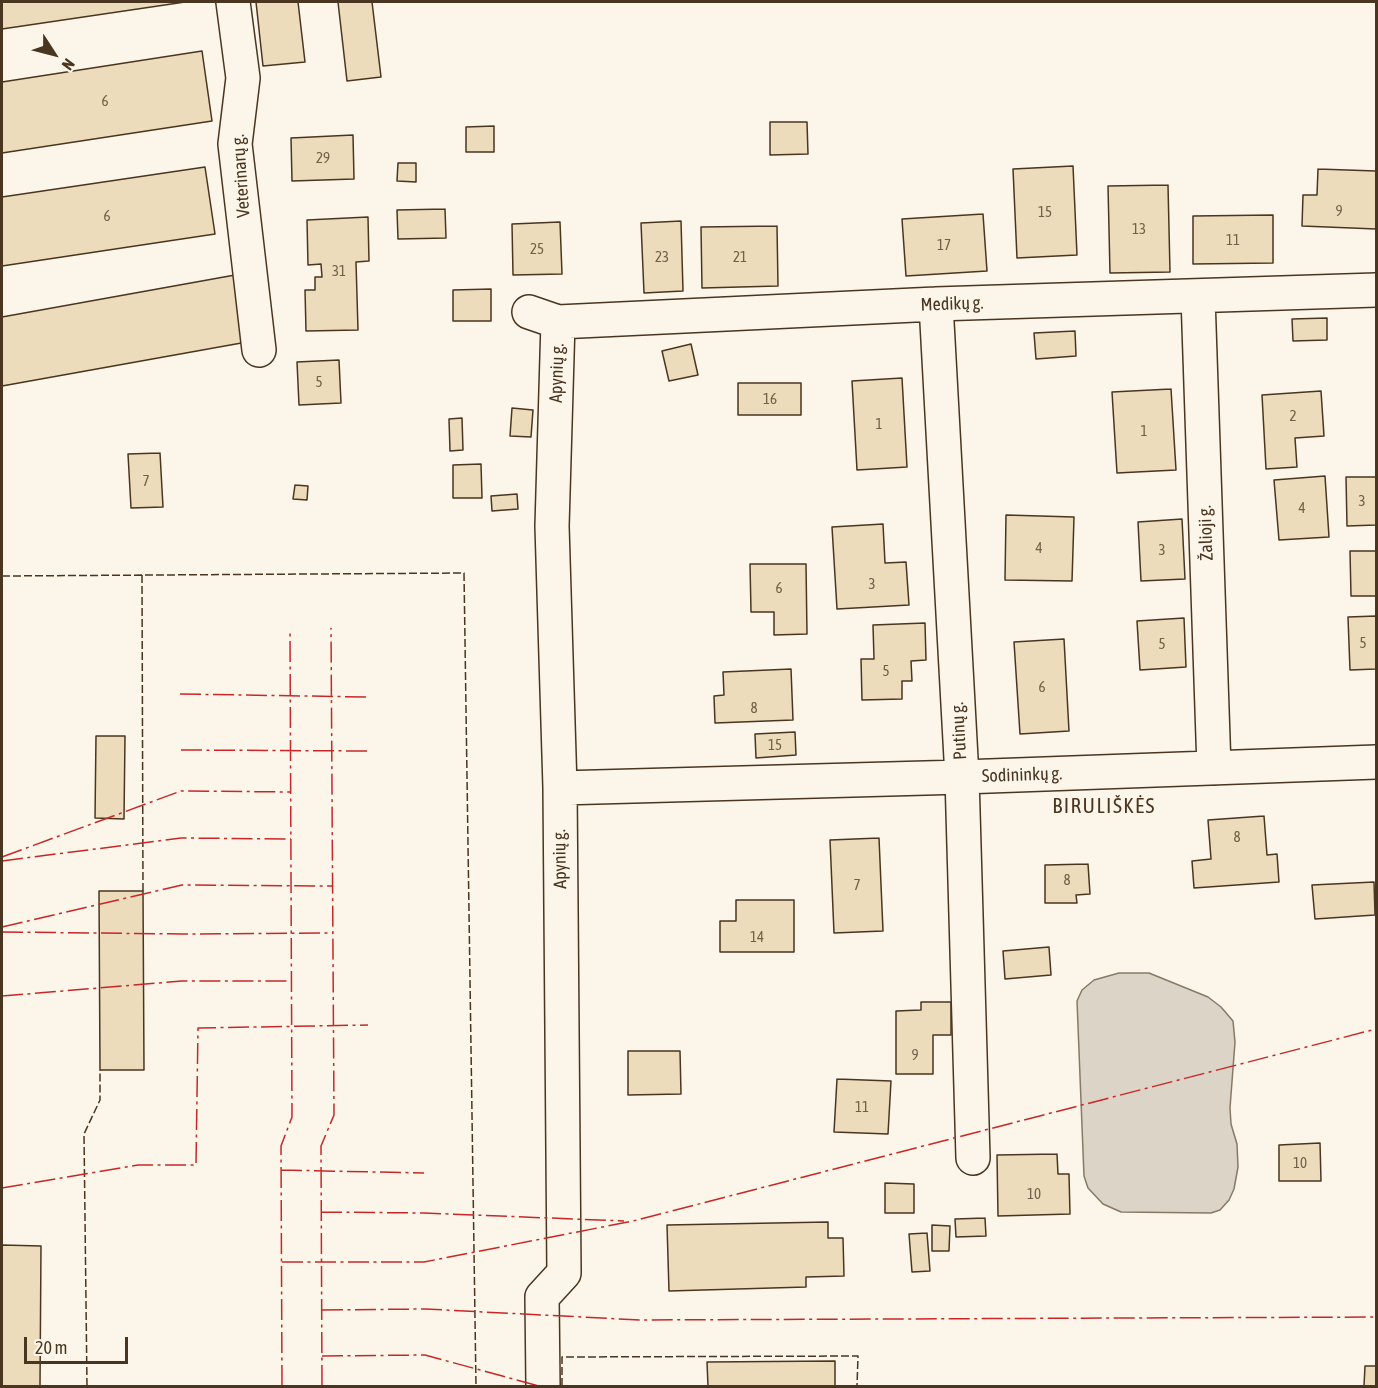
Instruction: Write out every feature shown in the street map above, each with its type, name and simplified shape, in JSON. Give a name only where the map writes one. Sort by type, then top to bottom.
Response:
[{"type":"street","name":"Veterinarų g.","points":[[232,2],[243,78],[235,144],[259,351]]},
{"type":"street","name":"Medikų g.","points":[[543,317],[1377,290]]},
{"type":"street","name":"Žalioji g.","points":[[1198,297],[1214,768]]},
{"type":"street","name":"Putinų g.","points":[[936,304],[962,777],[973,1158]]},
{"type":"street","name":"Apynių g.","points":[[543,317],[560,788],[564,1273],[542,1297],[543,1386]]},
{"type":"street","name":"Sodininkų g.","points":[[560,788],[1377,762]]},
{"type":"shaded area","points":[[1119,973],[1149,973],[1208,997],[1233,1021],[1235,1042],[1230,1108],[1231,1124],[1237,1144],[1238,1167],[1234,1189],[1229,1200],[1220,1210],[1211,1213],[1121,1212],[1103,1204],[1088,1188],[1084,1176],[1077,1001],[1082,990],[1094,980]]},
{"type":"building","points":[[2,2],[185,2],[2,29]]},
{"type":"building","points":[[256,2],[298,2],[305,62],[263,66]]},
{"type":"building","points":[[338,2],[372,2],[381,77],[347,81]]},
{"type":"building","points":[[202,51],[212,121],[2,153],[2,82]]},
{"type":"building","points":[[770,122],[807,122],[808,154],[770,155]]},
{"type":"building","points":[[494,126],[494,152],[466,152],[466,127]]},
{"type":"building","points":[[353,135],[354,179],[292,181],[291,138]]},
{"type":"building","points":[[398,163],[416,163],[416,182],[397,181]]},
{"type":"building","points":[[1073,166],[1077,255],[1017,258],[1013,169]]},
{"type":"building","points":[[205,167],[215,234],[2,266],[2,197]]},
{"type":"building","points":[[1318,169],[1376,171],[1376,229],[1302,226],[1303,195],[1317,195]]},
{"type":"building","points":[[1168,185],[1170,272],[1110,273],[1108,186]]},
{"type":"building","points":[[445,209],[446,238],[398,239],[397,210]]},
{"type":"building","points":[[983,214],[987,271],[906,276],[902,219]]},
{"type":"building","points":[[1273,215],[1273,263],[1193,264],[1193,216]]},
{"type":"building","points":[[368,217],[369,261],[356,262],[358,330],[306,331],[305,290],[315,290],[315,277],[322,277],[321,264],[308,265],[307,220]]},
{"type":"building","points":[[681,221],[683,291],[644,293],[641,223]]},
{"type":"building","points":[[560,222],[562,274],[513,275],[512,224]]},
{"type":"building","points":[[777,226],[778,286],[702,288],[701,227]]},
{"type":"building","points":[[235,275],[247,342],[2,386],[2,317]]},
{"type":"building","points":[[491,289],[491,321],[453,321],[453,290]]},
{"type":"building","points":[[1327,318],[1327,340],[1293,341],[1292,319]]},
{"type":"building","points":[[1075,331],[1076,356],[1036,359],[1034,333]]},
{"type":"building","points":[[691,344],[698,375],[669,381],[662,351]]},
{"type":"building","points":[[339,360],[341,403],[299,405],[297,362]]},
{"type":"building","points":[[902,378],[907,467],[857,470],[852,381]]},
{"type":"building","points":[[738,383],[801,383],[801,415],[738,415]]},
{"type":"building","points":[[1171,389],[1176,470],[1117,473],[1112,392]]},
{"type":"building","points":[[1321,391],[1324,436],[1295,438],[1297,467],[1266,469],[1262,395]]},
{"type":"building","points":[[512,408],[533,410],[531,437],[510,436]]},
{"type":"building","points":[[462,418],[463,450],[450,451],[449,419]]},
{"type":"building","points":[[160,453],[163,507],[131,508],[128,454]]},
{"type":"building","points":[[481,464],[482,498],[453,498],[453,465]]},
{"type":"building","points":[[1325,476],[1329,537],[1279,540],[1274,480]]},
{"type":"building","points":[[1346,477],[1376,477],[1376,525],[1347,526]]},
{"type":"building","points":[[295,485],[308,486],[307,500],[293,499]]},
{"type":"building","points":[[517,494],[518,509],[492,511],[491,496]]},
{"type":"building","points":[[1006,515],[1074,517],[1072,581],[1005,580]]},
{"type":"building","points":[[1182,519],[1185,579],[1141,581],[1138,522]]},
{"type":"building","points":[[883,524],[885,563],[906,562],[909,605],[837,609],[832,527]]},
{"type":"building","points":[[1350,551],[1376,551],[1376,596],[1351,596]]},
{"type":"building","points":[[750,564],[806,564],[807,634],[774,635],[774,612],[751,612]]},
{"type":"building","points":[[1376,616],[1376,669],[1350,670],[1348,617]]},
{"type":"building","points":[[1184,618],[1186,667],[1140,670],[1137,621]]},
{"type":"building","points":[[925,623],[926,660],[911,661],[912,681],[902,681],[902,699],[862,700],[861,659],[874,659],[873,625]]},
{"type":"building","points":[[1064,639],[1069,731],[1020,734],[1014,642]]},
{"type":"building","points":[[791,669],[793,720],[715,723],[714,696],[724,695],[723,672]]},
{"type":"building","points":[[795,732],[796,755],[756,758],[755,734]]},
{"type":"building","points":[[96,736],[125,736],[124,819],[95,818]]},
{"type":"building","points":[[1264,816],[1267,855],[1277,854],[1279,882],[1194,888],[1192,861],[1211,859],[1208,820]]},
{"type":"building","points":[[879,838],[883,931],[834,933],[830,840]]},
{"type":"building","points":[[1088,864],[1090,894],[1076,895],[1077,903],[1045,903],[1045,865]]},
{"type":"building","points":[[1374,882],[1375,915],[1315,919],[1312,885]]},
{"type":"building","points":[[99,891],[143,891],[144,1070],[100,1070]]},
{"type":"building","points":[[736,900],[794,900],[794,952],[720,952],[720,921],[736,921]]},
{"type":"building","points":[[1049,947],[1051,975],[1005,979],[1003,951]]},
{"type":"building","points":[[921,1002],[951,1002],[951,1035],[933,1035],[933,1074],[896,1074],[896,1011],[921,1010]]},
{"type":"building","points":[[628,1051],[680,1051],[681,1094],[628,1095]]},
{"type":"building","points":[[837,1079],[891,1081],[888,1134],[834,1132]]},
{"type":"building","points":[[1320,1143],[1321,1181],[1279,1181],[1279,1145]]},
{"type":"building","points":[[1057,1154],[1058,1174],[1069,1174],[1070,1214],[998,1216],[997,1155]]},
{"type":"building","points":[[885,1183],[914,1184],[914,1213],[885,1213]]},
{"type":"building","points":[[985,1218],[986,1236],[956,1237],[955,1219]]},
{"type":"building","points":[[828,1222],[828,1238],[843,1238],[844,1276],[806,1277],[806,1287],[669,1291],[667,1225]]},
{"type":"building","points":[[932,1225],[950,1226],[949,1251],[932,1251]]},
{"type":"building","points":[[927,1233],[930,1271],[912,1272],[909,1234]]},
{"type":"building","points":[[2,1245],[41,1246],[40,1386],[2,1386]]},
{"type":"building","points":[[835,1361],[835,1386],[708,1386],[707,1362]]},
{"type":"building","points":[[1365,1366],[1376,1366],[1376,1386],[1364,1386]]},
{"type":"fence","points":[[2,576],[464,573],[476,1386]]},
{"type":"fence","points":[[142,575],[143,891]]},
{"type":"fence","points":[[87,1386],[84,1134],[100,1100],[100,1070]]},
{"type":"fence","points":[[562,1386],[562,1357],[858,1356],[857,1386]]},
{"type":"power","points":[[322,1386],[321,1146],[334,1115],[331,628]]},
{"type":"power","points":[[282,1386],[281,1146],[292,1117],[290,629]]},
{"type":"power","points":[[180,694],[368,697]]},
{"type":"power","points":[[181,750],[369,751]]},
{"type":"power","points":[[2,857],[181,791],[291,792]]},
{"type":"power","points":[[2,861],[181,838],[291,839]]},
{"type":"power","points":[[2,927],[182,885],[333,886]]},
{"type":"power","points":[[2,932],[333,933]]},
{"type":"power","points":[[2,996],[182,981],[292,981]]},
{"type":"power","points":[[2,1188],[138,1165],[196,1165],[198,1028],[368,1025]]},
{"type":"power","points":[[282,1262],[424,1262],[633,1221],[1376,1029]]},
{"type":"power","points":[[281,1170],[424,1173]]},
{"type":"power","points":[[321,1212],[424,1213],[624,1221]]},
{"type":"power","points":[[322,1310],[425,1309],[640,1320],[1376,1317]]},
{"type":"power","points":[[322,1356],[425,1355],[539,1386]]},
{"type":"district","name":"BIRULIŠKĖS","points":[[1104,806]]}]
